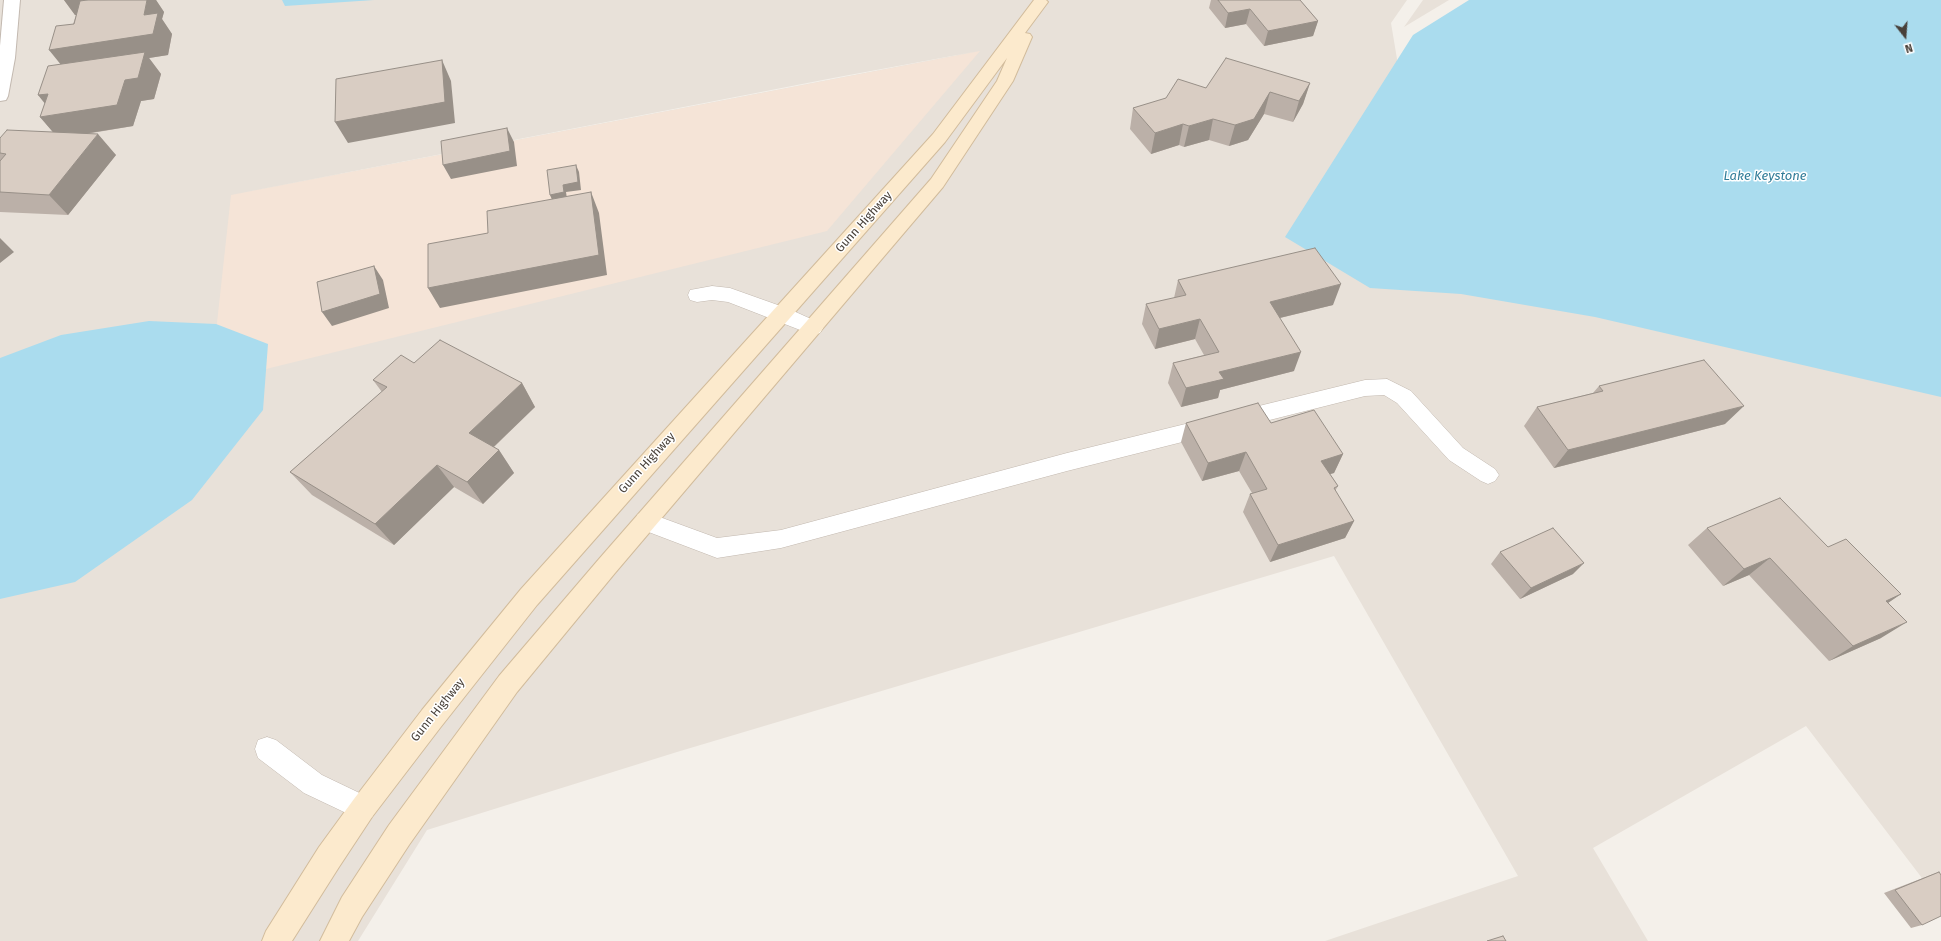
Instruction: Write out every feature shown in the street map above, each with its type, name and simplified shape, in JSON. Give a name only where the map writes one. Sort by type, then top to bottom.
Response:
[{"type":"main road","name":"Gunn Highway","points":[[276,941],[325,863],[363,808],[431,719],[529,597],[939,138],[1040,1]]},
{"type":"main road","name":"Gunn Highway","points":[[334,941],[352,907],[398,835],[508,684],[646,520],[927,195],[962,147],[1006,81],[1040,1]]},
{"type":"street","points":[[0,96],[8,58],[12,0]]},
{"type":"lane","points":[[697,296],[712,293],[730,295],[782,314],[813,328]]},
{"type":"lane","points":[[646,520],[717,548],[781,539],[1067,462],[1365,388],[1387,387],[1404,397],[1456,454],[1488,475]]},
{"type":"lane","points":[[267,749],[313,784],[363,808]]},
{"type":"shaded area","points":[[0,0],[1407,0],[1391,23],[1399,71],[1941,388],[1941,903],[1806,726],[1593,848],[1648,941],[1325,941],[1518,876],[1334,556],[677,752],[427,830],[358,941],[0,941]],"holes":[[[979,51],[231,195],[833,78]]]},
{"type":"shaded area","points":[[1423,0],[1449,0],[1404,27]]},
{"type":"shaded area","points":[[980,51],[827,231],[266,369],[211,378],[231,195]]},
{"type":"water","points":[[282,0],[374,0],[285,6]]},
{"type":"water","name":"Lake Keystone","points":[[1469,0],[1941,0],[1941,397],[1595,317],[1461,294],[1370,288],[1285,237],[1413,35]]},
{"type":"water","points":[[149,321],[216,324],[268,344],[263,410],[192,500],[75,582],[0,599],[0,358],[61,335]]},
{"type":"building","points":[[147,0],[144,15],[158,13],[153,34],[49,50],[56,26],[74,24],[80,1]]},
{"type":"building","points":[[1218,0],[1300,0],[1318,21],[1268,31],[1250,9],[1228,13]]},
{"type":"building","points":[[145,52],[138,78],[125,80],[117,105],[40,117],[48,94],[38,95],[48,66]]},
{"type":"building","points":[[1226,58],[1310,83],[1299,101],[1270,92],[1254,119],[1235,125],[1213,119],[1189,126],[1183,124],[1155,133],[1133,108],[1166,98],[1178,79],[1206,88]]},
{"type":"building","points":[[442,60],[445,102],[335,122],[336,79]]},
{"type":"building","points":[[507,128],[510,151],[443,165],[441,141]]},
{"type":"building","points":[[7,130],[98,134],[49,195],[0,192],[0,161],[6,154],[0,153],[0,138]]},
{"type":"building","points":[[576,165],[578,182],[563,185],[564,192],[550,195],[547,170]]},
{"type":"building","points":[[591,192],[599,255],[428,288],[428,244],[488,233],[487,211]]},
{"type":"building","points":[[1315,248],[1341,284],[1270,302],[1301,352],[1219,372],[1224,379],[1186,388],[1173,363],[1219,352],[1200,319],[1159,329],[1146,304],[1186,295],[1178,280]]},
{"type":"building","points":[[374,266],[380,294],[322,312],[317,282]]},
{"type":"building","points":[[440,340],[522,383],[469,433],[499,450],[467,482],[437,465],[375,524],[290,472],[387,387],[373,380],[401,355],[414,363]]},
{"type":"building","points":[[1704,360],[1744,406],[1568,450],[1537,407],[1603,391],[1599,386]]},
{"type":"building","points":[[1258,403],[1271,423],[1314,410],[1343,454],[1321,461],[1338,486],[1334,488],[1354,521],[1278,545],[1250,494],[1267,489],[1246,452],[1208,463],[1186,423]]},
{"type":"building","points":[[1780,498],[1828,547],[1846,539],[1901,594],[1886,601],[1907,622],[1853,646],[1770,558],[1744,569],[1707,528]]},
{"type":"building","points":[[1553,528],[1584,563],[1531,588],[1500,552]]},
{"type":"building","points":[[1939,872],[1941,875],[1941,916],[1922,925],[1895,890]]},
{"type":"building","points":[[1503,936],[1506,941],[1487,941]]}]
